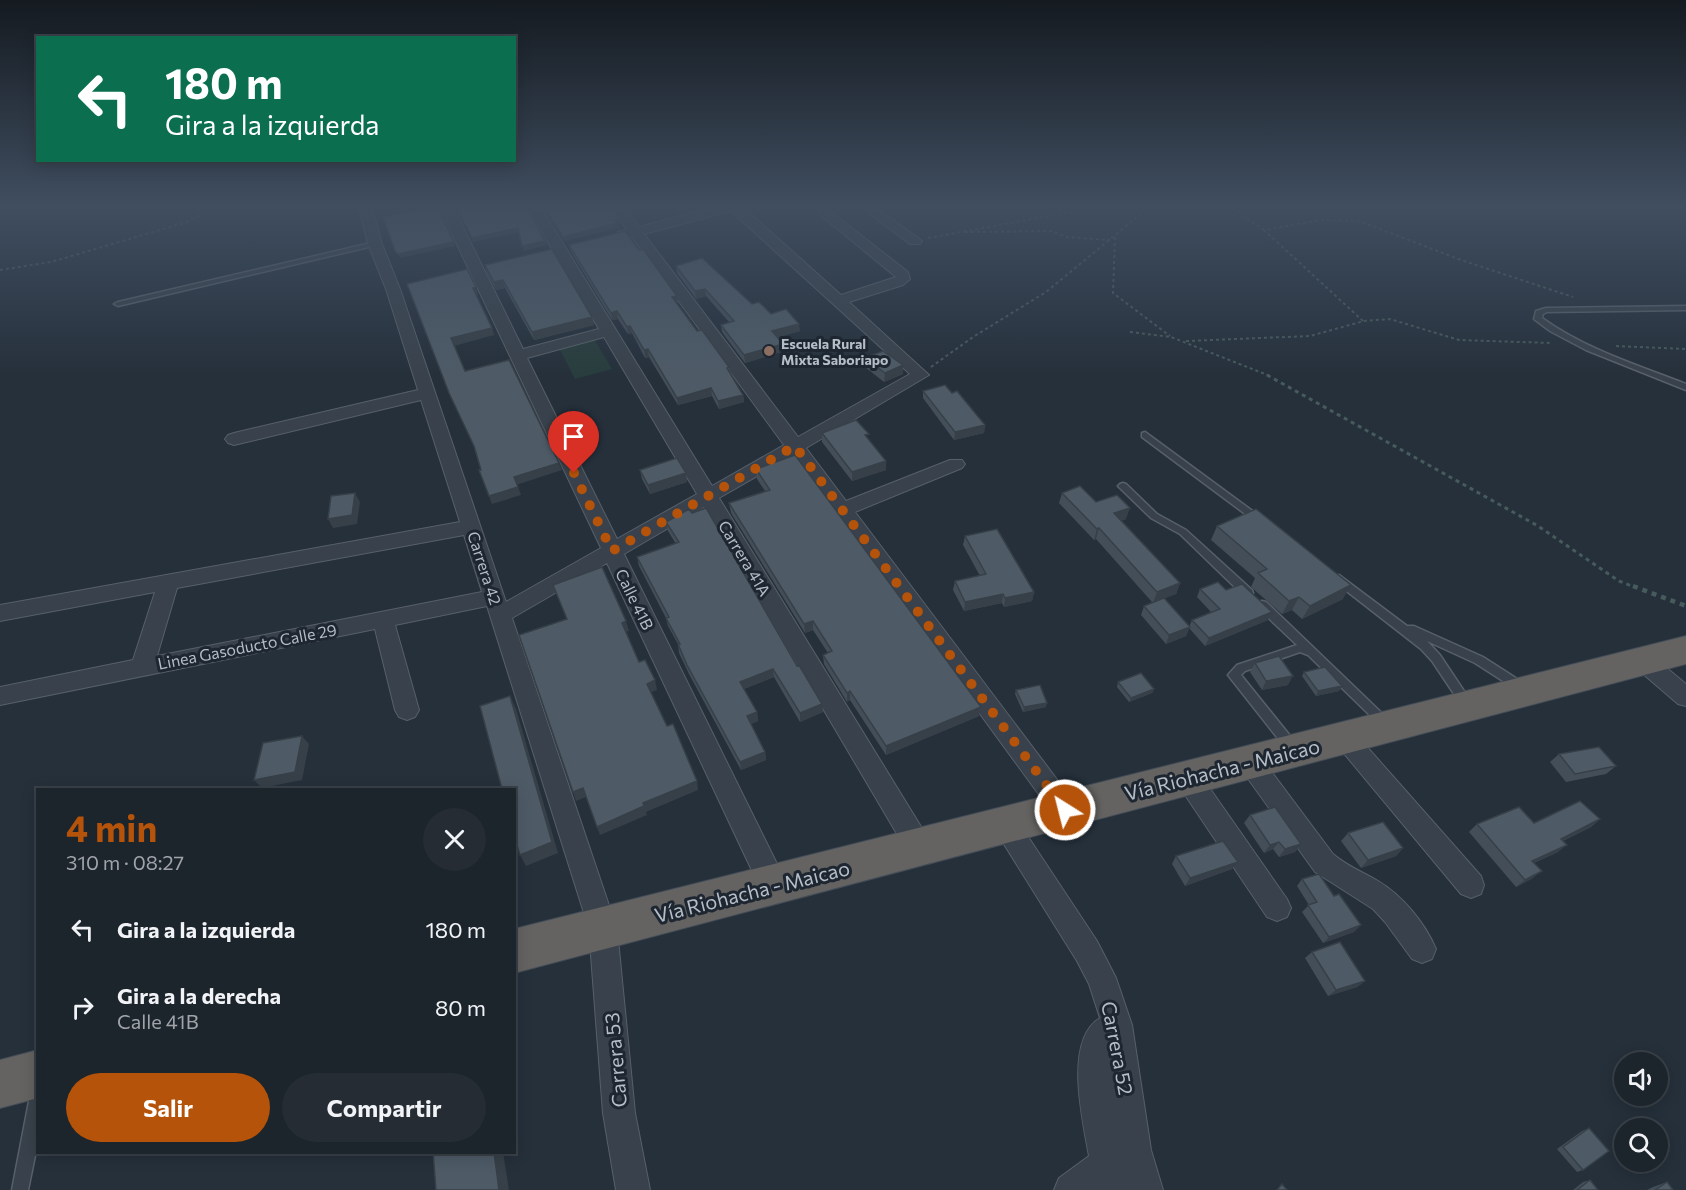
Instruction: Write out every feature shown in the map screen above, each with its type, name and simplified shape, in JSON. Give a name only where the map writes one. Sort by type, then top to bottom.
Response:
[{"type":"highway","name":"Vía Riohacha - Maicao","points":[[516,951],[1686,650]]},
{"type":"highway","points":[[0,1084],[36,1075]]},
{"type":"street","name":"Carrera 42","points":[[385,264],[398,288],[427,393],[603,929]]},
{"type":"street","name":"Calle 41B","points":[[474,264],[773,885]]},
{"type":"street","name":"Carrera 41A","points":[[567,264],[919,848]]},
{"type":"street","points":[[659,264],[1065,810]]},
{"type":"street","points":[[798,264],[921,375]]},
{"type":"street","points":[[839,300],[903,279],[903,275],[888,264]]},
{"type":"street","points":[[518,355],[608,332]]},
{"type":"street","name":"Linea Gasoducto Calle 29","points":[[0,696],[383,619],[497,606],[612,551],[921,375]]},
{"type":"street","points":[[234,439],[427,393]]},
{"type":"street","points":[[842,510],[956,464]]},
{"type":"street","points":[[0,613],[471,526]]},
{"type":"street","points":[[142,667],[169,582]]},
{"type":"street","points":[[383,619],[407,710]]},
{"type":"street","points":[[1643,661],[1686,697]]},
{"type":"street","points":[[1345,738],[1472,885]]},
{"type":"street","points":[[1250,762],[1324,863],[1334,873],[1376,895],[1388,904],[1422,949]]},
{"type":"street","points":[[1188,778],[1277,908]]},
{"type":"street","name":"Carrera 52","points":[[1006,825],[1088,951],[1102,978],[1117,1025],[1135,1150],[1146,1190]]},
{"type":"street","name":"Carrera 53","points":[[603,929],[620,1113],[633,1190]]},
{"type":"street","points":[[1109,1177],[1093,1062],[1097,1042],[1103,1033],[1117,1025]]},
{"type":"street","points":[[1071,1190],[1109,1177],[1135,1150]]},
{"type":"lane","points":[[118,304],[291,264]]},
{"type":"lane","points":[[1683,311],[1546,310],[1539,313],[1538,319],[1582,345],[1686,387]]},
{"type":"lane","points":[[1145,435],[1269,527]]},
{"type":"lane","points":[[1123,486],[1154,516],[1183,532],[1389,726]]},
{"type":"lane","points":[[1326,569],[1402,625],[1436,658],[1467,706]]},
{"type":"lane","points":[[1402,625],[1479,660],[1527,691]]},
{"type":"lane","points":[[1295,751],[1234,675],[1241,668],[1300,648],[1312,652]]},
{"type":"lane","points":[[20,1190],[36,1106]]},
{"type":"path","points":[[0,270],[37,264]]},
{"type":"path","points":[[921,375],[973,337],[1046,292],[1081,264]]},
{"type":"path","points":[[1114,264],[1113,293],[1171,337],[1267,375],[1538,526],[1619,581],[1686,606]]},
{"type":"path","points":[[1301,264],[1364,321]]},
{"type":"path","points":[[1472,264],[1612,310]]},
{"type":"path","points":[[1182,342],[1310,336],[1364,321],[1390,319],[1459,340],[1686,349]]},
{"type":"path","points":[[1130,332],[1171,337]]},
{"type":"green space","points":[[594,339],[612,369],[575,379],[559,348]]},
{"type":"building","points":[[561,264],[592,317],[532,332],[503,280],[494,282],[485,265]]},
{"type":"building","points":[[580,264],[654,264],[677,296],[672,297],[697,331],[702,330],[729,367],[727,368],[743,395],[718,401],[711,388],[677,398],[648,349],[644,350],[630,326],[627,327],[617,311],[611,313]]},
{"type":"building","points":[[684,264],[708,264],[752,304],[759,302],[771,314],[786,309],[799,324],[772,331],[783,344],[744,355],[721,325],[734,321],[705,289],[695,291],[676,266]]},
{"type":"building","points":[[467,269],[476,287],[473,288],[492,328],[451,338],[465,371],[509,360],[559,463],[514,477],[518,487],[489,496],[479,470],[481,470],[474,446],[449,393],[407,284]]},
{"type":"building","points":[[883,351],[903,365],[885,373],[865,358]]},
{"type":"building","points":[[945,385],[952,393],[957,391],[985,425],[955,432],[923,391]]},
{"type":"building","points":[[856,420],[869,434],[865,435],[886,461],[852,472],[822,433]]},
{"type":"building","points":[[795,455],[981,707],[886,746],[850,691],[847,693],[823,655],[832,651],[813,621],[804,624],[729,503],[770,490],[756,469]]},
{"type":"building","points":[[677,458],[686,473],[648,485],[640,470]]},
{"type":"building","points":[[1080,486],[1096,502],[1117,495],[1130,508],[1114,513],[1180,583],[1157,592],[1099,528],[1097,529],[1062,493]]},
{"type":"building","points":[[355,493],[352,515],[328,519],[331,496]]},
{"type":"building","points":[[706,508],[797,666],[799,665],[822,704],[800,713],[773,669],[740,682],[757,712],[747,716],[765,752],[740,762],[687,665],[678,644],[680,644],[666,618],[669,617],[637,557],[679,542],[666,522],[689,509],[692,513]]},
{"type":"building","points":[[1256,509],[1351,585],[1310,606],[1299,597],[1289,601],[1258,573],[1267,569],[1217,526]]},
{"type":"building","points":[[997,529],[1034,592],[1005,598],[1003,594],[965,602],[955,581],[986,574],[965,536]]},
{"type":"building","points":[[602,567],[626,621],[622,623],[639,662],[645,660],[655,680],[647,684],[667,726],[673,724],[697,781],[643,803],[644,806],[597,827],[583,788],[573,792],[519,635],[567,619],[553,585]]},
{"type":"building","points":[[1218,582],[1226,590],[1242,584],[1272,612],[1209,638],[1192,620],[1220,609],[1200,589]]},
{"type":"building","points":[[1164,598],[1190,627],[1169,635],[1144,606]]},
{"type":"building","points":[[1279,656],[1293,676],[1266,681],[1255,663]]},
{"type":"building","points":[[1325,667],[1342,686],[1318,691],[1304,672]]},
{"type":"building","points":[[1141,673],[1154,689],[1131,698],[1118,682]]},
{"type":"building","points":[[1040,685],[1047,703],[1024,707],[1016,690]]},
{"type":"building","points":[[510,696],[552,842],[520,855],[516,842],[516,788],[502,788],[480,706]]},
{"type":"building","points":[[302,736],[295,772],[254,780],[263,743]]},
{"type":"building","points":[[1599,747],[1616,766],[1575,774],[1559,754]]},
{"type":"building","points":[[1580,801],[1600,819],[1561,839],[1567,845],[1532,861],[1542,871],[1525,880],[1477,824],[1519,807],[1534,823]]},
{"type":"building","points":[[1275,807],[1301,844],[1285,849],[1279,842],[1270,845],[1250,815]]},
{"type":"building","points":[[1383,822],[1403,848],[1368,860],[1348,833]]},
{"type":"building","points":[[1223,841],[1238,862],[1190,878],[1176,856]]},
{"type":"building","points":[[1319,874],[1334,896],[1339,894],[1361,925],[1329,937],[1308,905],[1317,902],[1302,879]]},
{"type":"building","points":[[1340,942],[1365,981],[1336,990],[1312,952]]},
{"type":"building","points":[[1589,1128],[1609,1151],[1583,1170],[1563,1147]]},
{"type":"building","points":[[433,1154],[494,1154],[499,1190],[436,1190]]},
{"type":"building","points":[[1590,1180],[1598,1190],[1577,1190]]},
{"type":"building","points":[[1667,1182],[1673,1190],[1655,1190]]},
{"type":"building","points":[[1282,1184],[1287,1190],[1277,1190]]},
{"type":"place","name":"Escuela Rural Mixta Saboriapo","points":[[769,351]]},
{"type":"route","points":[[574,473],[612,551],[795,446],[1065,810]]}]
